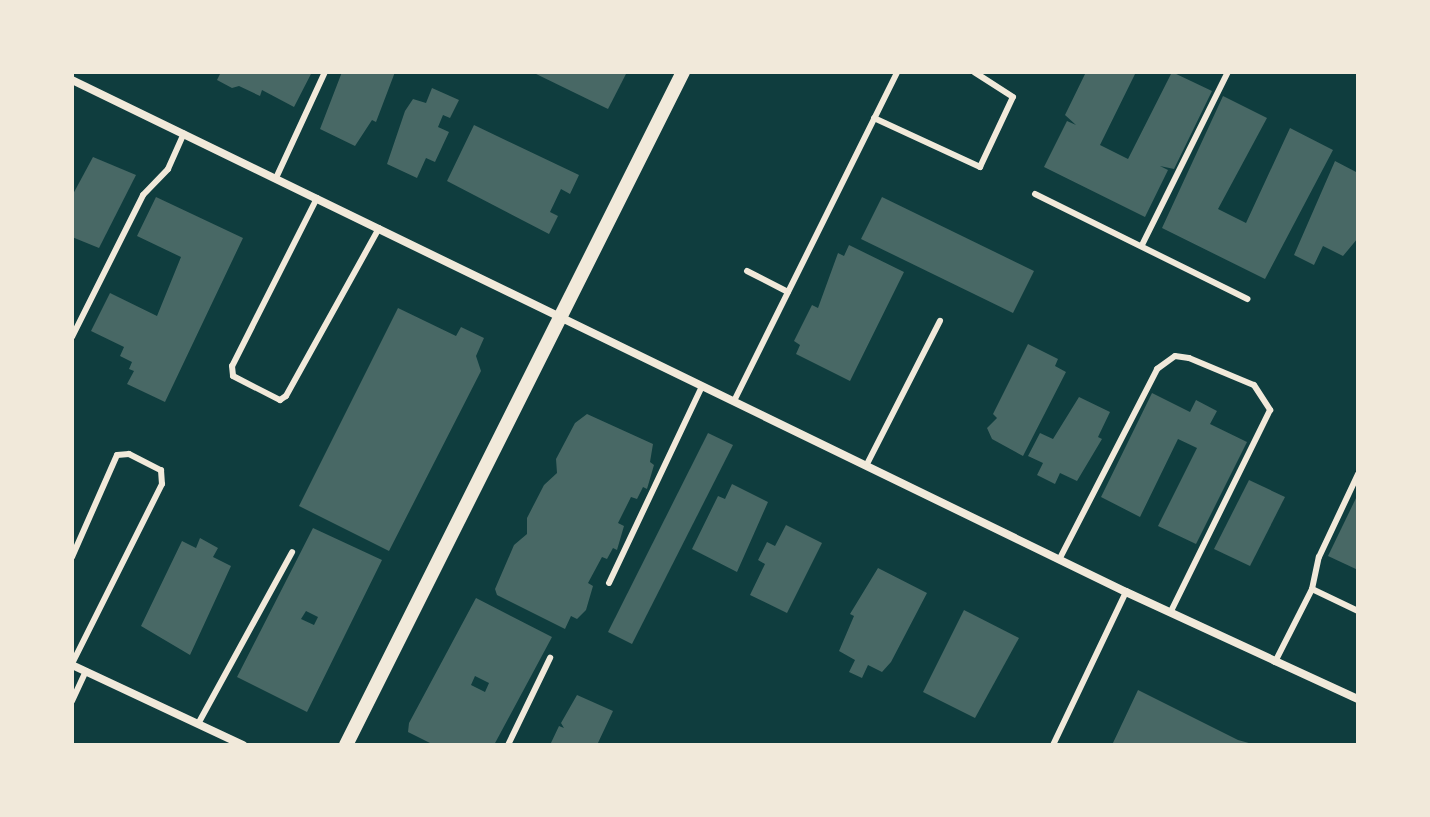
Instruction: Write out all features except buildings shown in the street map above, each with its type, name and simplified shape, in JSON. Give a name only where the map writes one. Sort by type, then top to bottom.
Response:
[{"type":"street","points":[[346,745],[683,72]]},
{"type":"street","points":[[72,80],[1059,560],[1358,699]]},
{"type":"street","points":[[72,664],[243,745]]},
{"type":"lane","points":[[276,178],[325,72]]},
{"type":"lane","points":[[734,401],[897,72]]},
{"type":"lane","points":[[874,118],[980,167],[1013,97],[974,72]]},
{"type":"lane","points":[[1142,245],[1228,72]]},
{"type":"lane","points":[[72,337],[143,195],[168,169],[184,133]]},
{"type":"lane","points":[[1035,194],[1247,299]]},
{"type":"lane","points":[[317,198],[232,366],[233,376],[280,400],[286,396],[379,228]]},
{"type":"lane","points":[[747,271],[788,292]]},
{"type":"lane","points":[[866,466],[940,321]]},
{"type":"lane","points":[[1059,560],[1157,369],[1175,356],[1189,358],[1254,385],[1270,410],[1170,613]]},
{"type":"lane","points":[[609,583],[702,386]]},
{"type":"lane","points":[[72,557],[117,455],[129,454],[161,470],[162,484],[72,664]]},
{"type":"lane","points":[[1275,662],[1312,589],[1319,557],[1358,474]]},
{"type":"lane","points":[[198,724],[292,552]]},
{"type":"lane","points":[[1312,589],[1358,611]]},
{"type":"lane","points":[[1053,745],[1126,592]]},
{"type":"lane","points":[[508,745],[550,658]]},
{"type":"lane","points":[[72,701],[86,671]]}]
